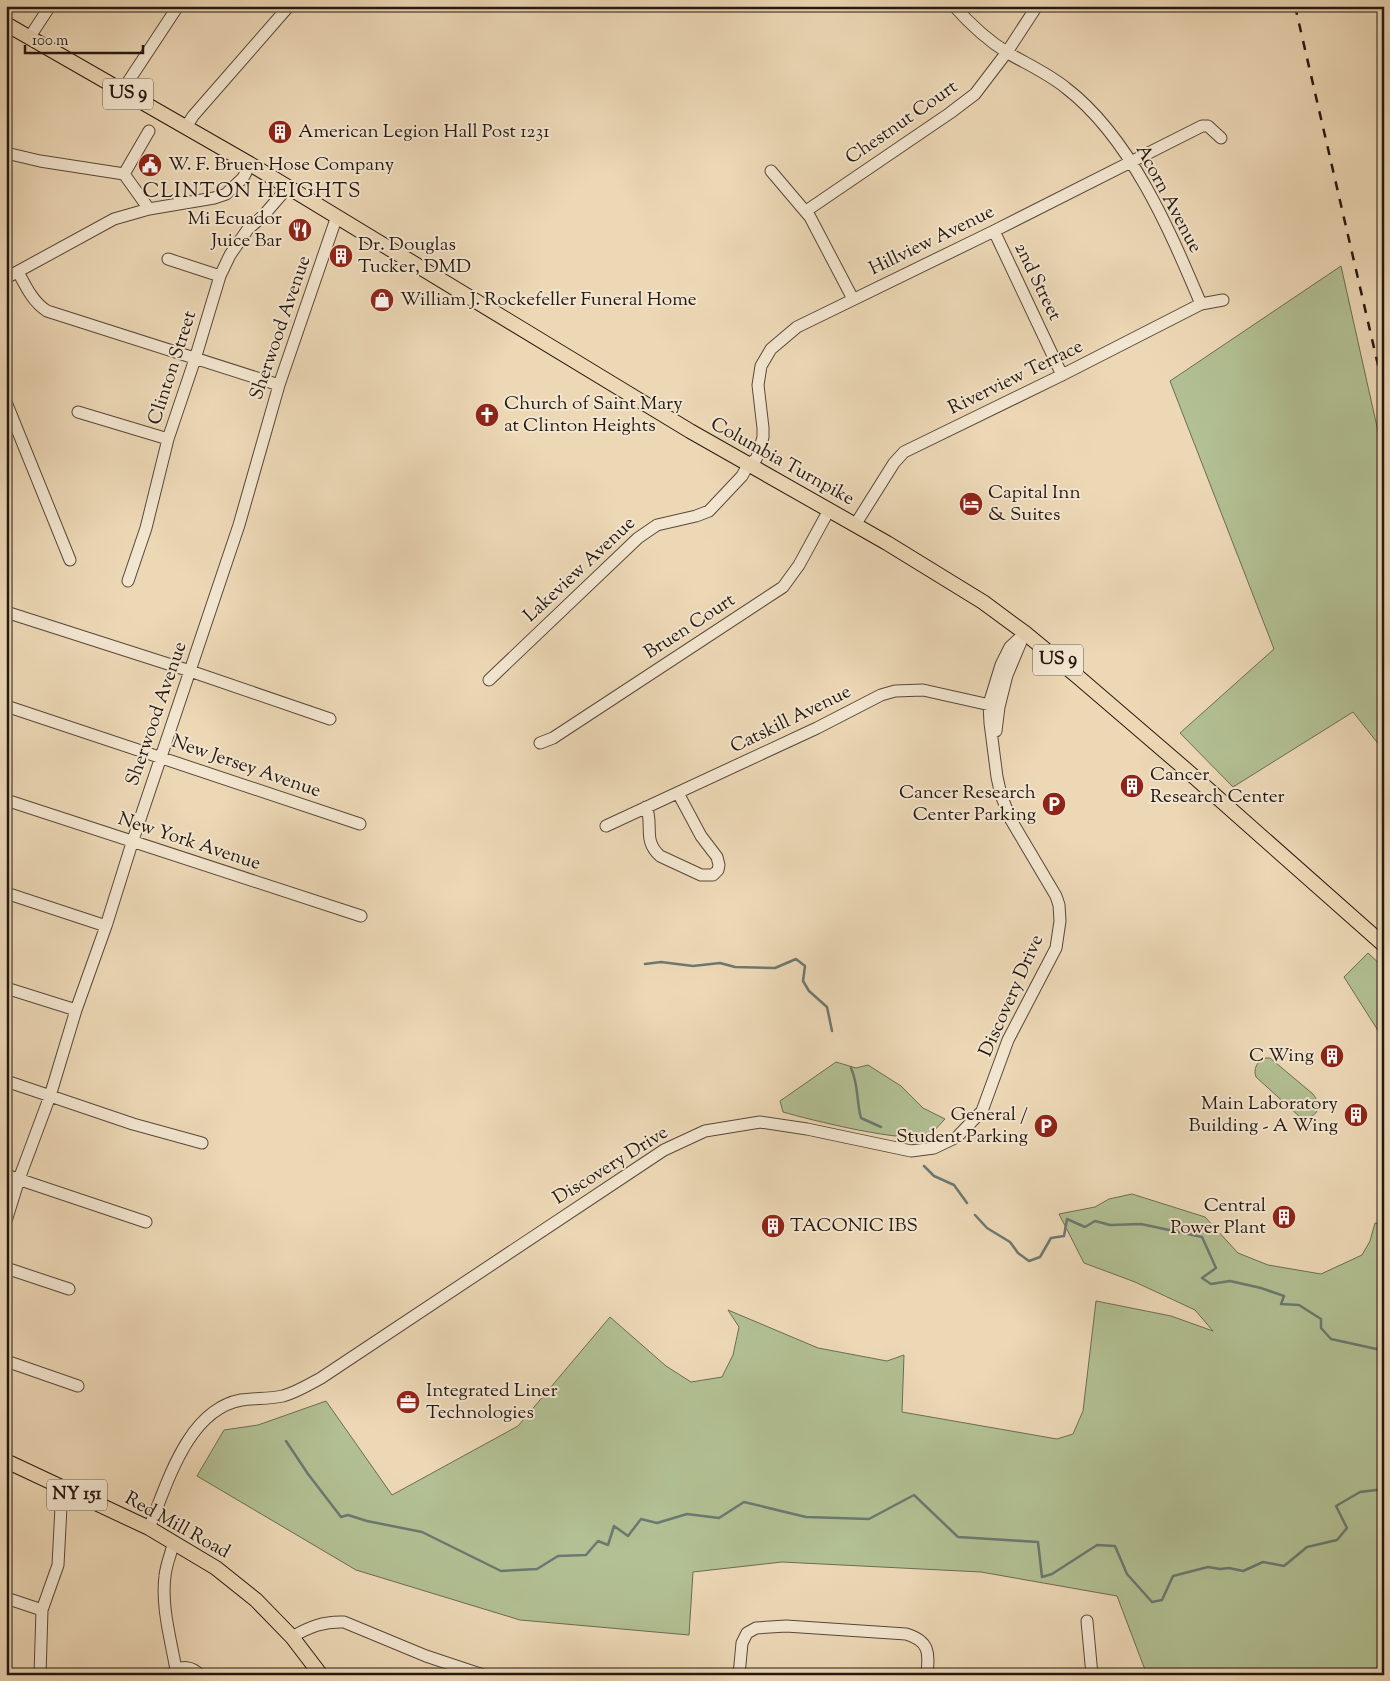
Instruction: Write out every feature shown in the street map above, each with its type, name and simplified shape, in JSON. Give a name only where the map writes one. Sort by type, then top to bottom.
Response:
[{"type":"main road","name":"Columbia Turnpike","points":[[6,24],[250,164],[673,421],[937,572],[983,602],[1025,633],[1183,767],[1384,945]]},
{"type":"main road","name":"Red Mill Road","points":[[6,1461],[149,1528],[174,1542],[216,1568],[256,1600],[292,1637]]},
{"type":"main road","name":"NY 151","points":[[292,1637],[321,1675]]},
{"type":"street","points":[[29,38],[50,6]]},
{"type":"street","points":[[122,91],[178,6]]},
{"type":"street","points":[[186,127],[193,116],[289,6]]},
{"type":"street","name":"Acorn Avenue","points":[[954,6],[968,22],[987,38],[1066,87],[1104,124],[1131,162],[1170,234],[1201,304]]},
{"type":"street","name":"Chestnut Court","points":[[806,211],[975,94],[1007,52],[1036,6]]},
{"type":"street","name":"Hillview Avenue","points":[[748,465],[756,459],[763,437],[758,376],[766,355],[796,327],[1202,126],[1208,126],[1221,138]]},
{"type":"street","points":[[124,174],[149,131]]},
{"type":"street","points":[[6,153],[40,161],[124,174],[149,209]]},
{"type":"street","points":[[6,278],[114,219],[149,209],[214,198],[226,194],[243,178],[250,164]]},
{"type":"street","points":[[771,171],[806,211],[816,226],[853,299]]},
{"type":"street","name":"Clinton Street","points":[[128,580],[146,528],[168,439],[196,359],[220,276],[230,255],[248,229],[288,187]]},
{"type":"street","name":"Sherwood Avenue","points":[[6,1221],[50,1096],[76,1010],[106,926],[239,525],[279,385],[337,216]]},
{"type":"street","name":"2nd Street","points":[[994,230],[1062,375]]},
{"type":"street","points":[[168,259],[220,276]]},
{"type":"street","points":[[18,272],[33,299],[47,312],[279,385]]},
{"type":"street","name":"Riverview Terrace","points":[[855,525],[894,463],[904,452],[1062,375],[1201,304],[1223,300]]},
{"type":"street","points":[[6,402],[70,560]]},
{"type":"street","points":[[78,412],[168,439]]},
{"type":"street","name":"Lakeview Avenue","points":[[489,680],[638,538],[657,525],[696,516],[708,511],[742,476],[748,465]]},
{"type":"street","name":"Bruen Court","points":[[540,742],[553,738],[783,587],[799,565],[829,510]]},
{"type":"street","points":[[6,612],[190,671],[330,719]]},
{"type":"street","name":"Discovery Drive","points":[[149,1528],[184,1445],[199,1425],[212,1414],[240,1400],[281,1396],[296,1392],[321,1378],[664,1150],[705,1131],[760,1122],[807,1129],[911,1151],[934,1148],[957,1137],[982,1111],[1012,1032],[1056,948],[1060,921],[1059,905],[1056,896],[1011,820],[996,777],[993,748],[994,706],[1001,665],[1010,647],[1025,633]]},
{"type":"street","name":"Catskill Avenue","points":[[606,826],[817,728],[881,695],[908,690],[923,690],[994,706]]},
{"type":"street","name":"New Jersey Avenue","points":[[6,706],[360,824]]},
{"type":"street","points":[[646,807],[648,812],[649,838],[655,851],[660,856],[701,875],[713,875],[718,870],[717,857],[701,836],[678,793]]},
{"type":"street","name":"New York Avenue","points":[[6,800],[132,843],[361,916]]},
{"type":"street","points":[[6,893],[106,926]]},
{"type":"street","points":[[6,988],[76,1010]]},
{"type":"street","points":[[6,1081],[133,1124],[202,1143]]},
{"type":"street","points":[[6,1175],[146,1222]]},
{"type":"street","points":[[6,1268],[69,1289]]},
{"type":"street","points":[[6,1361],[78,1386]]},
{"type":"street","points":[[40,1675],[42,1610],[58,1565],[62,1488]]},
{"type":"street","points":[[174,1542],[165,1574],[164,1588],[173,1672],[188,1667],[194,1669],[200,1675]]},
{"type":"street","points":[[6,1598],[42,1610]]},
{"type":"street","points":[[1087,1621],[1092,1675]]},
{"type":"street","points":[[292,1637],[318,1624],[344,1622],[426,1656],[482,1675]]},
{"type":"street","points":[[738,1675],[742,1643],[747,1633],[756,1628],[786,1626],[906,1634],[917,1637],[923,1642],[928,1653],[927,1675]]},
{"type":"green space","points":[[1341,266],[1384,458],[1384,751],[1353,712],[1233,787],[1180,733],[1274,649],[1170,381]]},
{"type":"green space","points":[[1368,953],[1384,968],[1384,1040],[1344,977]]},
{"type":"green space","points":[[1264,1058],[1270,1058],[1313,1094],[1318,1105],[1314,1115],[1306,1119],[1300,1117],[1256,1077],[1256,1066]]},
{"type":"green space","points":[[836,1062],[856,1068],[868,1065],[901,1086],[923,1108],[945,1119],[928,1135],[901,1137],[858,1130],[783,1112],[780,1101]]},
{"type":"green space","points":[[1132,1194],[1205,1217],[1238,1253],[1268,1265],[1321,1274],[1362,1255],[1370,1241],[1375,1223],[1384,1224],[1384,1566],[1380,1566],[1384,1600],[1384,1669],[1326,1675],[1147,1675],[1117,1596],[981,1572],[782,1562],[693,1572],[689,1635],[520,1620],[356,1570],[197,1476],[224,1430],[258,1425],[326,1401],[392,1495],[518,1426],[610,1317],[666,1366],[691,1382],[722,1377],[733,1355],[739,1327],[728,1310],[818,1348],[887,1361],[904,1355],[902,1412],[1057,1439],[1073,1434],[1083,1411],[1096,1301],[1171,1316],[1213,1331],[1195,1310],[1135,1282],[1084,1263],[1059,1214],[1095,1207],[1109,1199]]},
{"type":"waterway","points":[[645,964],[661,962],[693,966],[720,963],[735,967],[775,968],[796,959],[805,966],[803,981],[809,991],[827,1007],[832,1031]]},
{"type":"waterway","points":[[851,1068],[861,1118],[881,1127]]},
{"type":"waterway","points":[[924,1166],[934,1176],[954,1185],[967,1203]]},
{"type":"waterway","points":[[975,1215],[987,1228],[1010,1242],[1018,1253],[1029,1261],[1040,1257],[1051,1238],[1064,1236],[1067,1219],[1085,1227],[1095,1221],[1110,1225],[1141,1224],[1202,1237],[1216,1268],[1202,1278],[1211,1284],[1230,1281],[1261,1288],[1284,1296],[1281,1304],[1299,1305],[1321,1319],[1321,1328],[1331,1339],[1381,1350],[1384,1349]]},
{"type":"waterway","points":[[286,1441],[308,1474],[341,1517],[348,1515],[367,1521],[422,1532],[501,1571],[537,1569],[558,1556],[586,1555],[598,1541],[608,1545],[614,1526],[628,1536],[641,1519],[657,1523],[687,1514],[719,1518],[744,1502],[806,1517],[869,1519],[914,1495],[958,1537],[1038,1542],[1042,1577],[1052,1574],[1097,1545],[1115,1546],[1127,1574],[1152,1602],[1162,1600],[1173,1576],[1208,1567],[1243,1571],[1263,1562],[1284,1566],[1307,1547],[1337,1540],[1347,1528],[1336,1506],[1360,1492],[1384,1489]]},
{"type":"railway","points":[[1295,6],[1384,391]]},
{"type":"place","name":"American Legion Hall Post 1231","points":[[280,132]]},
{"type":"place","name":"W. F. Bruen Hose Company","points":[[150,165]]},
{"type":"place","name":"Mi Ecuador Juice Bar","points":[[300,230]]},
{"type":"place","name":"Dr. Douglas Tucker, DMD","points":[[341,256]]},
{"type":"place","name":"William J. Rockefeller Funeral Home","points":[[382,300]]},
{"type":"place","name":"Church of Saint Mary at Clinton Heights","points":[[487,415]]},
{"type":"place","name":"Capital Inn & Suites","points":[[971,504]]},
{"type":"place","name":"Cancer Research Center","points":[[1132,786]]},
{"type":"place","name":"Cancer Research Center Parking","points":[[1054,804]]},
{"type":"place","name":"C Wing","points":[[1332,1056]]},
{"type":"place","name":"Main Laboratory Building - A Wing","points":[[1356,1115]]},
{"type":"place","name":"General / Student Parking","points":[[1046,1126]]},
{"type":"place","name":"Central Power Plant","points":[[1284,1217]]},
{"type":"place","name":"TACONIC IBS","points":[[773,1226]]},
{"type":"place","name":"Integrated Liner Technologies","points":[[408,1402]]},
{"type":"district","name":"CLINTON HEIGHTS","points":[[252,192]]}]
